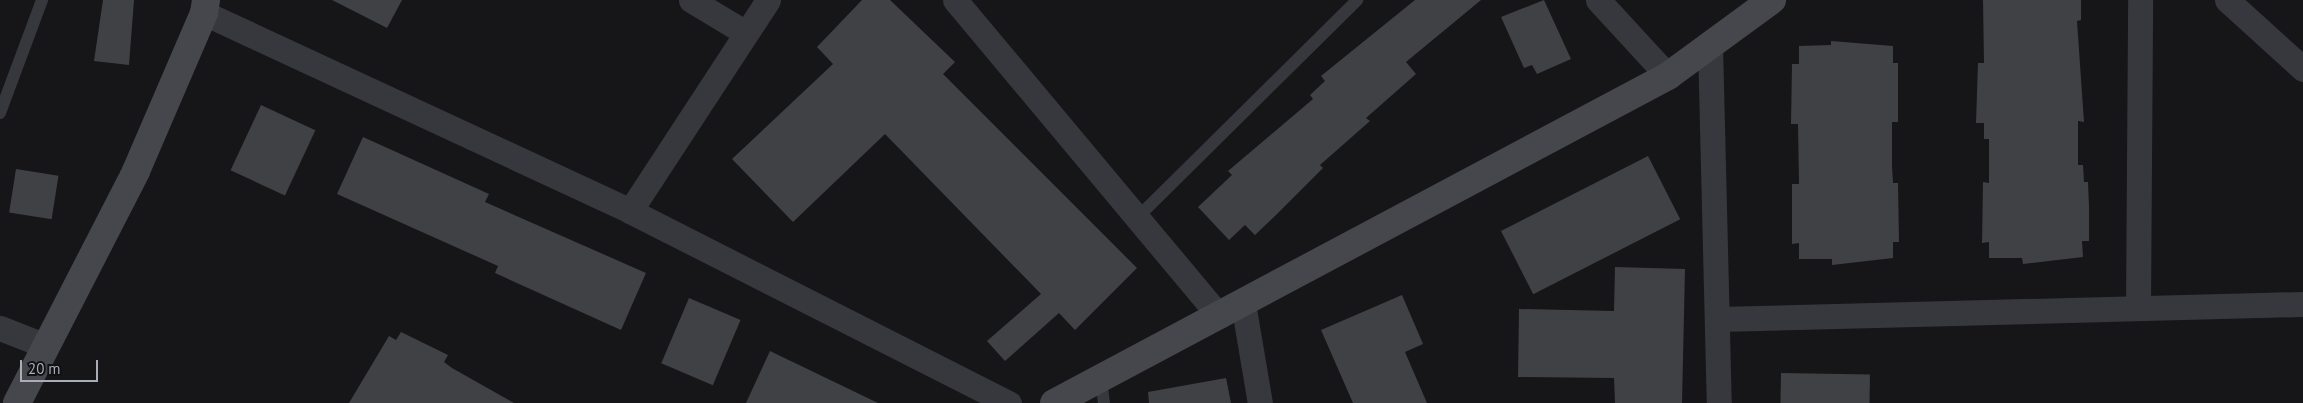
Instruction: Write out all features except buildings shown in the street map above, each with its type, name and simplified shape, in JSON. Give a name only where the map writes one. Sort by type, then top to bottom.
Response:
[{"type":"street","points":[[691,0],[744,32]]},
{"type":"street","points":[[630,211],[744,32],[768,0]]},
{"type":"street","points":[[955,0],[1219,316]]},
{"type":"street","points":[[1598,0],[1668,76]]},
{"type":"street","points":[[1054,403],[1103,391],[1219,316],[1668,76],[1772,0]]},
{"type":"street","points":[[2138,308],[2140,0]]},
{"type":"street","points":[[2227,0],[2303,69]]},
{"type":"street","points":[[17,403],[136,171],[205,7],[630,211],[1009,403]]},
{"type":"street","points":[[1710,44],[1720,403]]},
{"type":"street","points":[[1243,303],[1260,403]]},
{"type":"street","points":[[1717,319],[2303,304]]},
{"type":"street","points":[[0,328],[46,346]]},
{"type":"lane","points":[[0,114],[42,0]]},
{"type":"lane","points":[[1137,218],[1358,0]]}]
